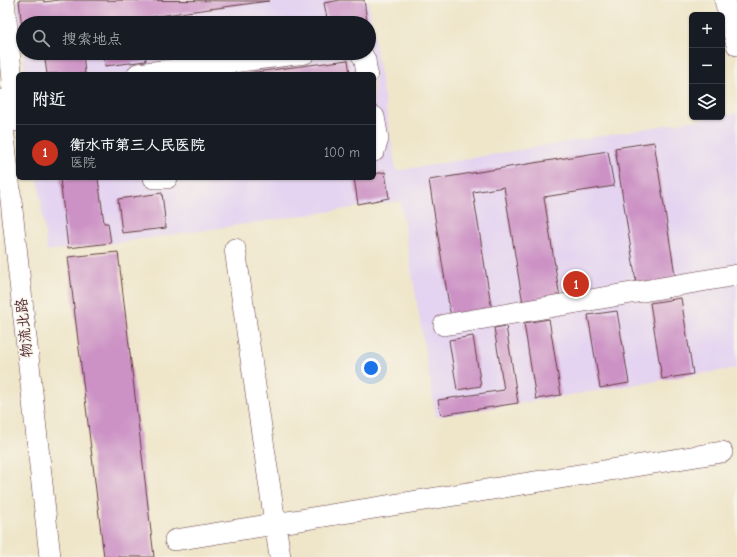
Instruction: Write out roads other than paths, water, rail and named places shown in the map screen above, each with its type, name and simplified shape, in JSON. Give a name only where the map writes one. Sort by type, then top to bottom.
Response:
[{"type":"street","points":[[4,0],[16,123]]},
{"type":"street","points":[[725,0],[737,46]]},
{"type":"street","points":[[154,72],[249,60]]},
{"type":"street","points":[[365,60],[367,72]]},
{"type":"street","name":"物流北路","points":[[0,100],[50,557]]},
{"type":"street","points":[[376,128],[378,139],[376,145]]},
{"type":"street","name":"物流北路","points":[[21,180],[33,302],[64,557]]},
{"type":"street","points":[[235,249],[280,557]]},
{"type":"street","points":[[444,326],[737,275]]},
{"type":"street","points":[[175,540],[722,452]]},
{"type":"place","name":"衡水市第三人民医院","points":[[576,284]]}]
